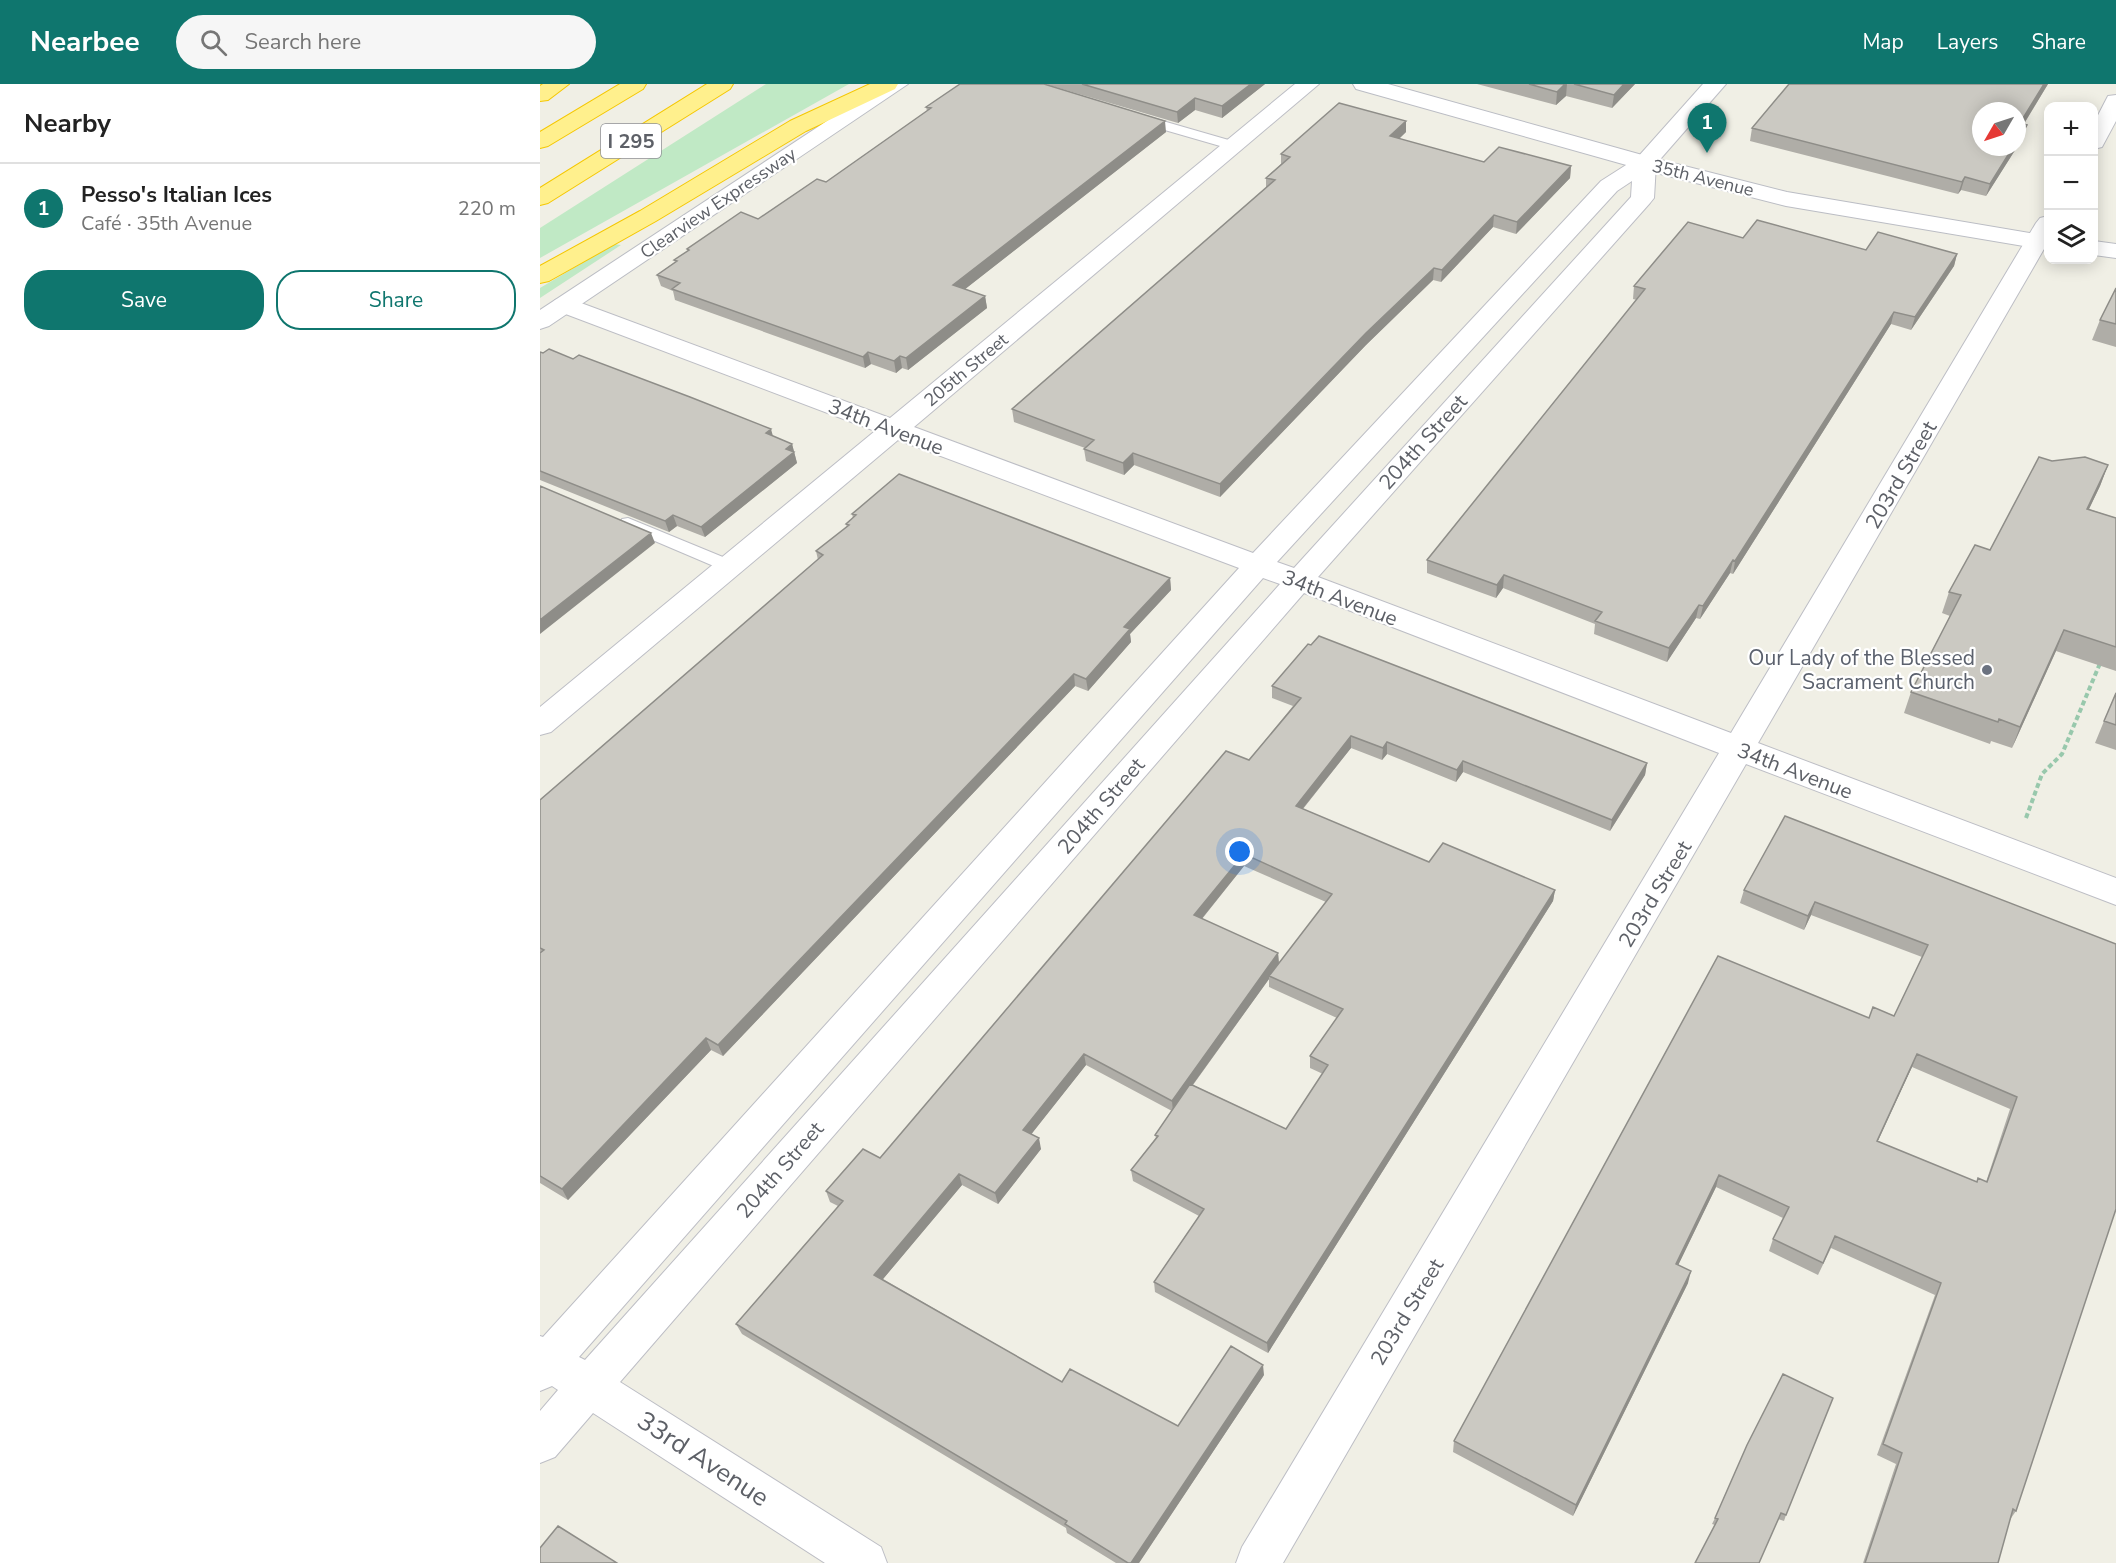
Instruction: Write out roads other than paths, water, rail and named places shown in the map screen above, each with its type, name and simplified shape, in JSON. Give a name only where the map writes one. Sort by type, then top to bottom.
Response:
[{"type":"highway","points":[[540,95],[558,84]]},
{"type":"highway","name":"I 295","points":[[540,141],[635,84]]},
{"type":"highway","name":"I 295","points":[[540,198],[722,84]]},
{"type":"highway","points":[[540,276],[648,216],[798,126],[887,84]]},
{"type":"street","name":"Clearview Expressway","points":[[540,321],[897,84]]},
{"type":"street","name":"205th Street","points":[[540,724],[1308,84]]},
{"type":"street","name":"35th Avenue","points":[[1364,84],[1645,163],[1786,199],[2044,236]]},
{"type":"street","name":"204th Street","points":[[543,1362],[1258,565],[1609,186],[1645,163],[1715,84]]},
{"type":"street","points":[[2098,135],[2116,101]]},
{"type":"street","name":"204th Street","points":[[540,1442],[1298,582],[1642,198],[1645,163]]},
{"type":"street","name":"203rd Street","points":[[1258,1563],[2044,238]]},
{"type":"street","points":[[2098,249],[2116,251]]},
{"type":"street","name":"34th Avenue","points":[[564,305],[1258,565],[2116,892]]},
{"type":"street","name":"33rd Avenue","points":[[543,1362],[589,1387],[866,1563]]},
{"type":"lane","points":[[1134,117],[1234,146]]},
{"type":"lane","points":[[616,518],[729,566]]},
{"type":"place","name":"Pesso's Italian Ices","points":[[1707,153]]},
{"type":"place","name":"Our Lady of the Blessed Sacrament Church","points":[[1987,670]]}]
